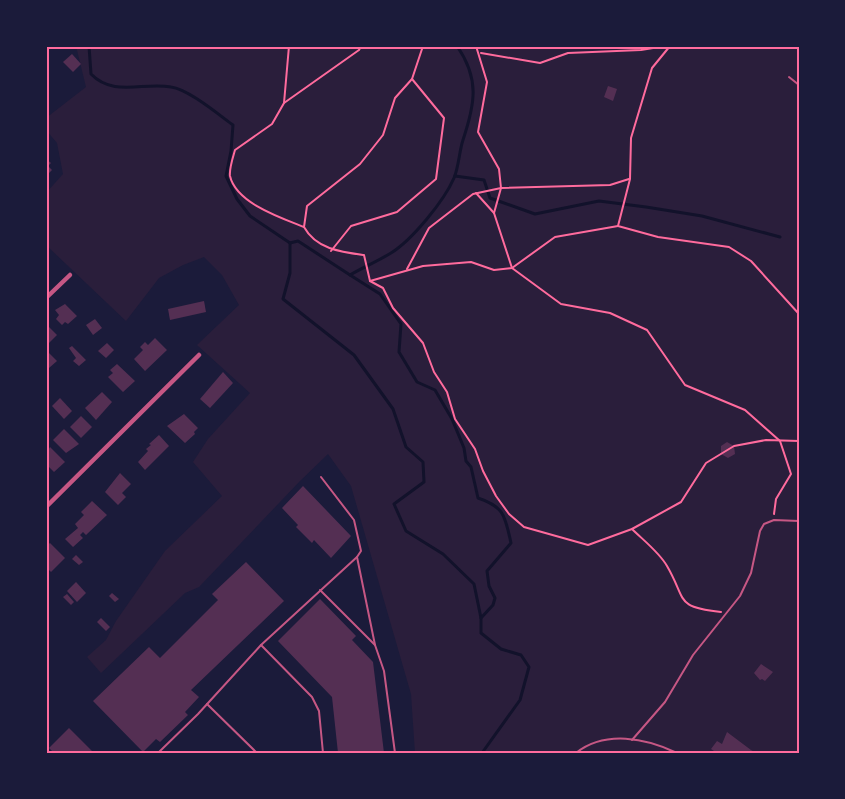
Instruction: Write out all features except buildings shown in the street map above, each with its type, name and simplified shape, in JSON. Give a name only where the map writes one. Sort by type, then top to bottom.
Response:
[{"type":"street","points":[[46,298],[70,275]]},
{"type":"street","points":[[46,507],[200,355]]},
{"type":"lane","points":[[789,76],[799,85]]},
{"type":"lane","points":[[158,753],[207,704],[261,645],[357,557],[361,551],[354,520],[321,477]]},
{"type":"lane","points":[[632,740],[665,702],[694,655],[740,596],[751,573],[760,531],[764,524],[774,520],[799,520]]},
{"type":"lane","points":[[357,557],[375,644],[384,671],[395,753]]},
{"type":"lane","points":[[320,590],[375,644]]},
{"type":"lane","points":[[261,645],[312,697],[319,711],[323,753]]},
{"type":"lane","points":[[207,704],[257,753]]},
{"type":"lane","points":[[576,753],[588,744],[608,739],[632,740],[658,745],[678,753]]},
{"type":"path","points":[[289,46],[284,103],[272,124],[235,150],[230,175],[239,195],[282,218],[304,227]]},
{"type":"path","points":[[284,103],[359,50],[361,46]]},
{"type":"path","points":[[423,46],[412,79],[396,98],[383,135],[360,164],[320,192],[307,206],[304,227],[308,236],[331,250],[364,255],[370,281],[383,288],[393,308],[423,343],[434,372],[446,392],[455,419],[475,449],[483,471],[496,496],[509,514],[524,527],[588,545],[632,528],[660,515],[681,502],[706,462],[734,446],[766,440],[799,441]]},
{"type":"path","points":[[476,46],[480,53],[487,82],[478,132],[498,169],[501,188],[494,213]]},
{"type":"path","points":[[480,53],[540,63],[568,53],[641,50],[665,46]]},
{"type":"path","points":[[618,226],[630,179],[631,138],[652,68],[670,46]]},
{"type":"path","points":[[331,250],[351,226],[397,212],[436,179],[444,118],[412,79]]},
{"type":"path","points":[[407,270],[429,228],[476,193],[501,188],[610,185],[630,179]]},
{"type":"path","points":[[476,193],[494,213],[512,268],[561,304],[610,313],[647,330],[685,385],[745,410],[780,441],[791,474],[776,499],[774,520]]},
{"type":"path","points":[[370,281],[407,270],[472,262],[494,270],[512,268],[555,237],[618,226],[658,237],[729,247],[751,261],[799,314]]},
{"type":"path","points":[[632,528],[667,565],[680,596],[695,610],[727,613]]},
{"type":"shaded area","points":[[76,46],[799,46],[799,753],[415,753],[411,694],[351,486],[328,454],[199,587],[185,593],[101,673],[87,657],[106,640],[116,621],[165,551],[222,496],[193,462],[208,439],[250,393],[197,345],[239,305],[222,275],[204,257],[183,265],[159,278],[126,321],[46,245],[46,193],[63,174],[57,143],[46,130],[46,118],[86,87]]},
{"type":"waterway","points":[[89,46],[91,74],[100,81],[119,87],[160,86],[178,89],[203,103],[233,125],[231,151],[226,176],[237,199],[250,216],[290,243]]},
{"type":"waterway","points":[[290,243],[298,241],[350,275],[399,247],[427,219],[443,198],[454,178],[470,115],[473,92],[472,81],[464,58],[457,46]]},
{"type":"waterway","points":[[455,176],[484,180],[490,198],[535,214],[599,201],[702,216],[780,237]]},
{"type":"waterway","points":[[290,243],[290,273],[283,299],[354,355],[393,409],[406,447],[423,462],[424,482],[394,504],[406,531],[443,554],[474,584],[481,618],[481,633],[501,649],[521,655],[529,667],[520,700],[482,753]]},
{"type":"waterway","points":[[350,275],[380,294],[401,324],[399,352],[417,382],[435,390],[452,419],[464,448],[466,461],[471,467],[478,498],[487,501],[499,509],[505,520],[511,543],[487,571],[489,586],[495,598],[493,605],[481,618]]}]
